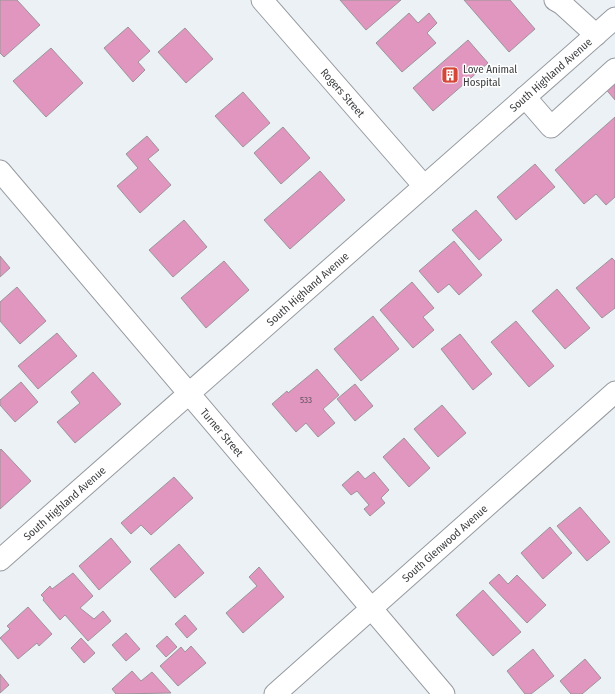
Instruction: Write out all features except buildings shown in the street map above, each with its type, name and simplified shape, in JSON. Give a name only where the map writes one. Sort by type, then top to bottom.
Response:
[{"type":"street","name":"Rogers Street","points":[[262,0],[424,186]]},
{"type":"street","points":[[555,0],[596,35]]},
{"type":"street","name":"South Highland Avenue","points":[[0,560],[615,18]]},
{"type":"street","points":[[525,97],[551,127],[615,69]]},
{"type":"street","name":"Turner Street","points":[[0,171],[444,694]]},
{"type":"street","name":"South Glenwood Avenue","points":[[275,694],[615,392]]},
{"type":"place","name":"Love Animal Hospital","points":[[450,75]]}]
